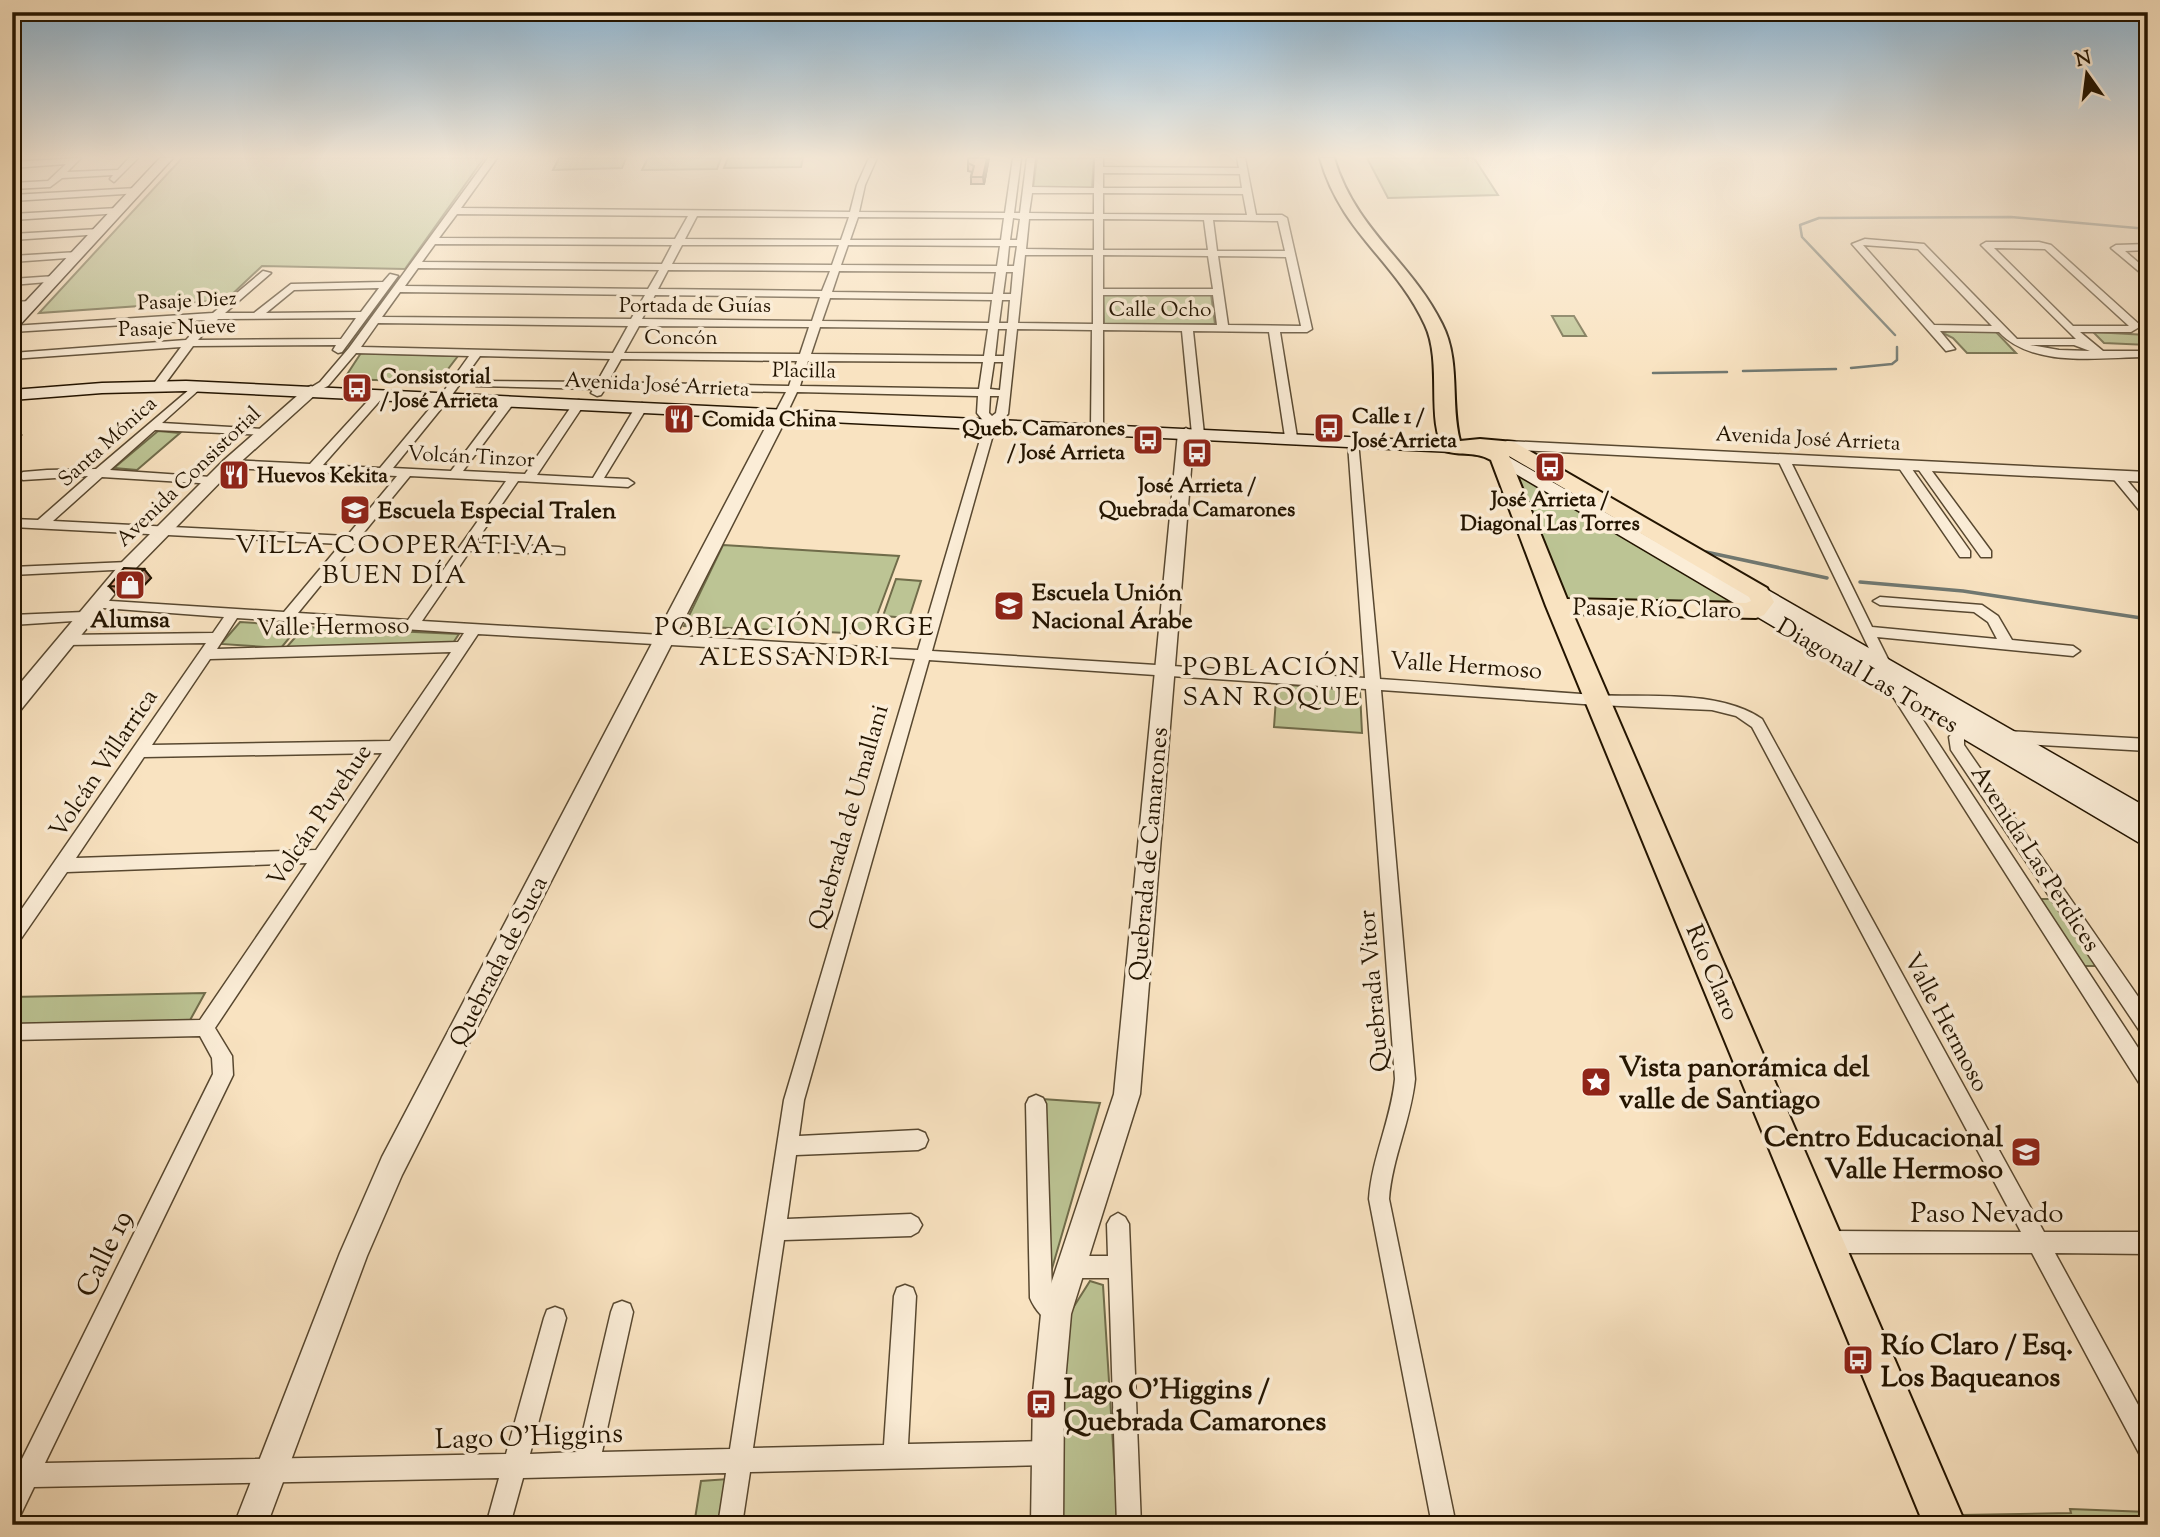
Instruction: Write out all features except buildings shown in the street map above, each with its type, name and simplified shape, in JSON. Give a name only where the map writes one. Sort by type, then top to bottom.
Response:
[{"type":"main road","points":[[12,327],[101,230]]},
{"type":"main road","points":[[1376,230],[1445,322],[1452,340],[1462,444]]},
{"type":"main road","name":"Avenida José Arrieta","points":[[12,395],[197,386],[1097,428],[1295,438],[1354,444],[1462,444]]},
{"type":"main road","name":"Avenida José Arrieta","points":[[1295,438],[1332,436],[1462,444]]},
{"type":"main road","name":"Diagonal Las Torres","points":[[1462,444],[1503,452],[1758,602],[1897,692],[2148,839]]},
{"type":"main road","name":"Río Claro","points":[[1503,452],[1558,606],[1945,1525]]},
{"type":"main road","name":"Diagonal Las Torres","points":[[1758,602],[1882,664],[2148,819]]},
{"type":"main road","name":"Pasaje Río Claro","points":[[1558,606],[1758,602]]},
{"type":"street","points":[[311,391],[324,384],[364,315],[392,283],[415,265],[441,230]]},
{"type":"street","points":[[529,478],[600,387],[685,230]]},
{"type":"street","points":[[781,413],[805,357],[849,230]]},
{"type":"street","points":[[1008,230],[984,393],[983,413],[991,423],[1002,414],[1025,230]]},
{"type":"street","points":[[1097,428],[1099,230]]},
{"type":"street","points":[[1210,230],[1223,328]]},
{"type":"street","points":[[432,241],[1006,243],[1023,248],[1098,253],[1292,254],[1285,230]]},
{"type":"street","points":[[12,237],[99,232]]},
{"type":"street","points":[[1950,349],[1857,244],[1865,242],[1921,246],[2013,341],[2025,348],[2048,353],[2148,354]]},
{"type":"street","points":[[2070,329],[2132,329],[2136,326],[2048,247],[1986,246],[2070,329],[2099,352]]},
{"type":"street","points":[[2148,247],[2115,248],[2148,276]]},
{"type":"street","name":"Calle Ocho","points":[[1013,327],[1307,329],[1292,254]]},
{"type":"street","points":[[12,259],[78,255]]},
{"type":"street","points":[[415,265],[1020,269]]},
{"type":"street","points":[[158,386],[215,316],[266,273]]},
{"type":"street","points":[[12,282],[55,279]]},
{"type":"street","points":[[348,346],[376,320],[392,283]]},
{"type":"street","points":[[256,316],[290,287],[392,283],[651,293],[1017,297]]},
{"type":"street","points":[[1098,292],[1218,292]]},
{"type":"street","points":[[12,306],[32,304]]},
{"type":"street","name":"Pasaje Diez","points":[[12,327],[215,316],[364,315]]},
{"type":"street","name":"Portada de Guías","points":[[376,320],[1013,327]]},
{"type":"street","points":[[1187,328],[1192,433]]},
{"type":"street","points":[[1929,328],[2001,329]]},
{"type":"street","points":[[1274,329],[1295,438]]},
{"type":"street","points":[[2013,341],[2148,347]]},
{"type":"street","name":"Pasaje Nueve","points":[[12,356],[190,344],[348,346]]},
{"type":"street","name":"Concón","points":[[348,346],[477,353],[617,356],[1010,359]]},
{"type":"street","points":[[383,471],[477,353]]},
{"type":"street","name":"Placilla","points":[[476,383],[1005,393]]},
{"type":"street","name":"Santa Mónica","points":[[42,524],[197,386]]},
{"type":"street","name":"Avenida Consistorial","points":[[12,707],[128,566],[211,481],[311,391]]},
{"type":"street","points":[[313,468],[380,394]]},
{"type":"street","points":[[454,475],[510,400]]},
{"type":"street","points":[[596,482],[642,406]]},
{"type":"street","name":"Quebrada de Suca","points":[[250,1525],[355,1253],[392,1166],[781,413]]},
{"type":"street","name":"Quebrada de Umallani","points":[[730,1525],[794,1100],[991,423]]},
{"type":"street","points":[[153,426],[263,433]]},
{"type":"street","name":"Quebrada de Camarones","points":[[1047,1525],[1047,1453],[1052,1342],[1056,1314],[1128,1094],[1164,669],[1192,433]]},
{"type":"street","name":"Quebrada Vitor","points":[[1354,444],[1405,1079],[1401,1110],[1381,1170],[1379,1199],[1444,1525]]},
{"type":"street","name":"Avenida José Arrieta","points":[[1503,452],[1784,460],[2148,477]]},
{"type":"street","name":"Avenida Las Perdices","points":[[1784,460],[1897,692],[2148,1080]]},
{"type":"street","name":"Volcán Tinzor","points":[[229,464],[628,483]]},
{"type":"street","points":[[1903,465],[1965,554]]},
{"type":"street","points":[[1922,466],[1986,554]]},
{"type":"street","points":[[23,475],[65,471],[101,472],[211,481]]},
{"type":"street","points":[[287,617],[406,473]]},
{"type":"street","points":[[2117,475],[2148,513]]},
{"type":"street","points":[[412,625],[514,478]]},
{"type":"street","points":[[12,523],[349,540]]},
{"type":"street","points":[[466,547],[559,551]]},
{"type":"street","points":[[12,571],[128,566]]},
{"type":"street","points":[[1881,601],[1977,608],[1993,619],[2008,645]]},
{"type":"street","name":"Valle Hermoso","points":[[12,620],[90,610],[233,614],[1372,682],[1598,700],[1720,706],[1741,712],[1758,723],[2148,1447]]},
{"type":"street","name":"Volcán Villarrica","points":[[12,938],[233,614]]},
{"type":"street","name":"Volcán Puyehue","points":[[205,1028],[474,629]]},
{"type":"street","points":[[1866,631],[2073,651]]},
{"type":"street","points":[[65,640],[216,638]]},
{"type":"street","name":"Valle Hermoso","points":[[205,654],[462,647]]},
{"type":"street","points":[[1971,736],[2148,746]]},
{"type":"street","name":"Avenida Las Perdices","points":[[1971,736],[1957,737],[1956,746],[2148,1027]]},
{"type":"street","points":[[139,751],[395,747]]},
{"type":"street","points":[[61,865],[321,856]]},
{"type":"street","points":[[12,1032],[205,1028]]},
{"type":"street","name":"Calle 19","points":[[12,1505],[20,1475],[223,1075],[222,1056],[205,1028]]},
{"type":"street","points":[[1037,1104],[1041,1298],[1056,1314]]},
{"type":"street","points":[[787,1146],[918,1140]]},
{"type":"street","points":[[1118,1224],[1129,1525]]},
{"type":"street","points":[[774,1230],[911,1225]]},
{"type":"street","name":"Paso Nevado","points":[[1827,1242],[2148,1243]]},
{"type":"street","points":[[1073,1267],[1119,1267]]},
{"type":"street","points":[[895,1457],[905,1296]]},
{"type":"street","points":[[587,1463],[622,1312]]},
{"type":"street","points":[[498,1525],[555,1318]]},
{"type":"street","name":"Lago O'Higgins","points":[[20,1475],[270,1472],[1047,1453]]},
{"type":"green space","points":[[116,230],[433,230],[405,269],[262,266],[226,300],[39,313]]},
{"type":"green space","points":[[1103,294],[1211,294],[1215,324],[1104,324]]},
{"type":"green space","points":[[1552,316],[1574,316],[1586,336],[1563,336]]},
{"type":"green space","points":[[1996,332],[2016,353],[1967,353],[1953,338],[1943,333]]},
{"type":"green space","points":[[2093,332],[2147,335],[2148,345],[2104,343]]},
{"type":"green space","points":[[361,353],[458,356],[438,382],[344,379]]},
{"type":"green space","points":[[158,431],[180,433],[137,470],[114,468]]},
{"type":"green space","points":[[1509,466],[1750,610],[1564,603]]},
{"type":"green space","points":[[723,545],[899,556],[870,634],[684,626]]},
{"type":"green space","points":[[896,579],[921,581],[909,618],[883,616]]},
{"type":"green space","points":[[240,622],[299,626],[281,648],[221,644]]},
{"type":"green space","points":[[304,627],[459,634],[453,643],[286,648]]},
{"type":"green space","points":[[1277,684],[1360,691],[1362,733],[1274,727]]},
{"type":"green space","points":[[2039,899],[2053,899],[2098,966],[2083,966]]},
{"type":"green space","points":[[205,993],[189,1022],[12,1026],[12,997]]},
{"type":"green space","points":[[1042,1099],[1100,1103],[1049,1279]]},
{"type":"green space","points":[[1090,1281],[1103,1285],[1118,1525],[1054,1525],[1066,1319]]},
{"type":"green space","points":[[728,1479],[720,1525],[694,1525],[701,1481]]},
{"type":"green space","points":[[2070,1509],[2148,1512],[2148,1525],[1967,1525],[1963,1515],[2071,1513]]},
{"type":"waterway","points":[[1801,230],[1802,237],[1895,335]]},
{"type":"waterway","points":[[1851,368],[1892,364],[1897,360],[1897,347]]},
{"type":"waterway","points":[[1743,371],[1836,369]]},
{"type":"waterway","points":[[1653,373],[1727,372]]},
{"type":"waterway","points":[[1706,552],[1827,578]]},
{"type":"waterway","points":[[1860,582],[1963,591],[2148,619]]},
{"type":"place","name":"Consistorial / José Arrieta","points":[[357,388]]},
{"type":"place","name":"Comida China","points":[[679,419]]},
{"type":"place","name":"Calle 1 / José Arrieta","points":[[1329,428]]},
{"type":"place","name":"Queb. Camarones / José Arrieta","points":[[1148,440]]},
{"type":"place","name":"José Arrieta / Quebrada Camarones","points":[[1197,453]]},
{"type":"place","name":"José Arrieta / Diagonal Las Torres","points":[[1550,467]]},
{"type":"place","name":"Huevos Kekita","points":[[234,475]]},
{"type":"place","name":"Escuela Especial Tralen","points":[[355,510]]},
{"type":"place","name":"Alumsa","points":[[130,585]]},
{"type":"place","name":"Escuela Unión Nacional Árabe","points":[[1009,606]]},
{"type":"place","name":"Vista panorámica del valle de Santiago","points":[[1596,1082]]},
{"type":"place","name":"Centro Educacional Valle Hermoso","points":[[2026,1152]]},
{"type":"place","name":"Río Claro / Esq. Los Baqueanos","points":[[1858,1360]]},
{"type":"place","name":"Lago O'Higgins / Quebrada Camarones","points":[[1041,1404]]},
{"type":"district","name":"VILLA COOPERATIVA BUEN DÍA","points":[[395,559]]},
{"type":"district","name":"POBLACIÓN JORGE ALESSANDRI","points":[[795,641]]},
{"type":"district","name":"POBLACIÓN SAN ROQUE","points":[[1272,681]]}]
